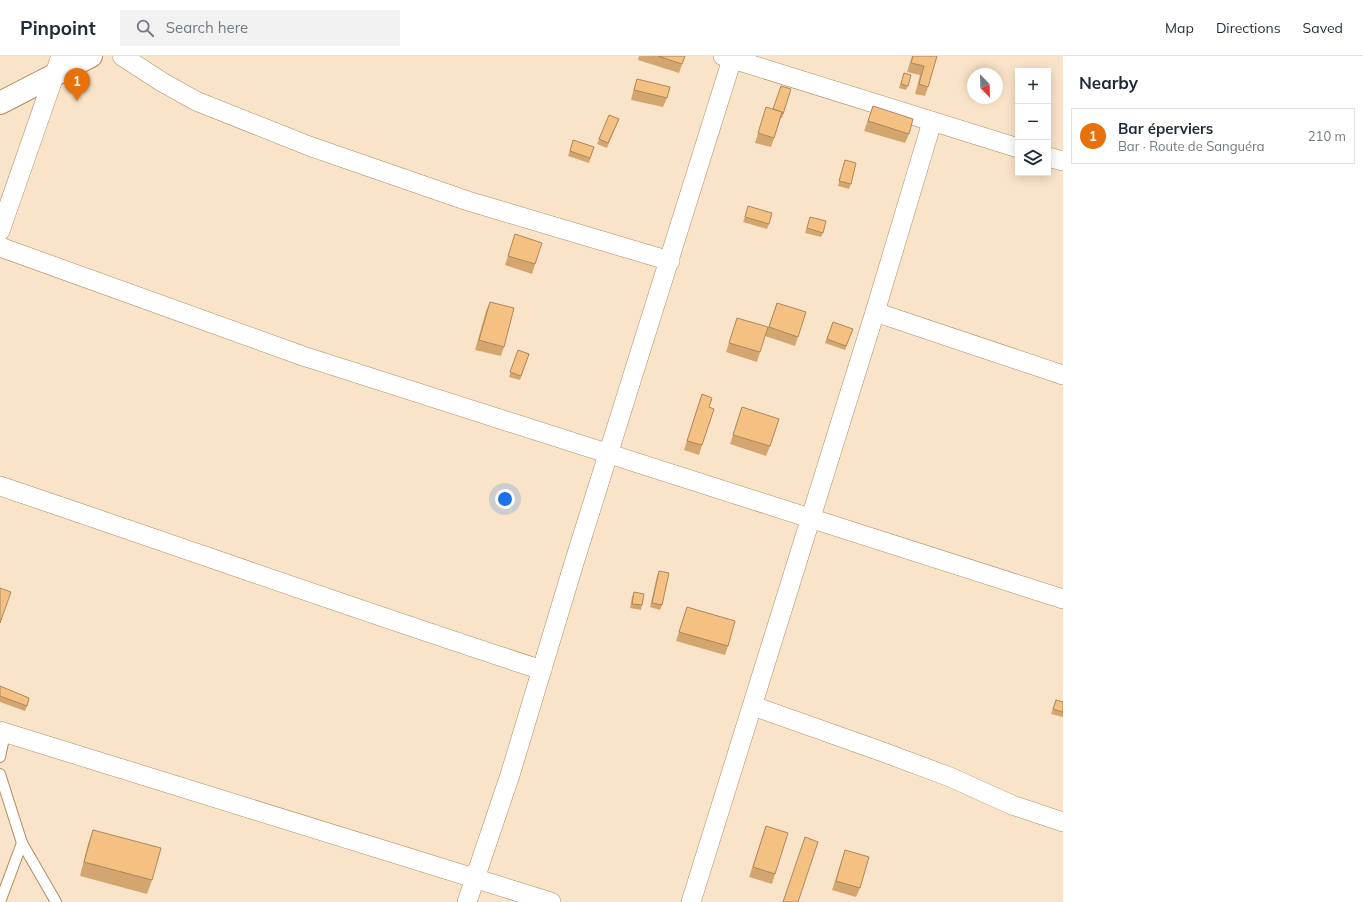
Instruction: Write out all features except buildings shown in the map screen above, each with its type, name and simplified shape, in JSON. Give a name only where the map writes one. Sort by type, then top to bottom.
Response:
[{"type":"street","points":[[0,103],[58,64],[91,56]]},
{"type":"street","points":[[122,56],[162,82],[196,100],[309,146],[468,200],[670,261]]},
{"type":"street","points":[[467,902],[510,775],[670,261],[729,57],[1015,147]]},
{"type":"street","points":[[0,231],[58,64]]},
{"type":"street","points":[[691,902],[875,312],[932,122]]},
{"type":"street","points":[[1051,158],[1063,161]]},
{"type":"street","points":[[0,247],[303,356],[1063,599]]},
{"type":"street","points":[[875,312],[1063,375]]},
{"type":"street","points":[[0,486],[394,622],[542,670]]},
{"type":"street","points":[[753,706],[950,777],[1012,805],[1063,822]]},
{"type":"street","points":[[3,732],[551,902]]},
{"type":"lane","points":[[0,757],[3,732]]},
{"type":"lane","points":[[0,774],[22,843],[56,902]]},
{"type":"lane","points":[[0,902],[22,843]]},
{"type":"place","name":"Bar éperviers","points":[[77,101]]}]
